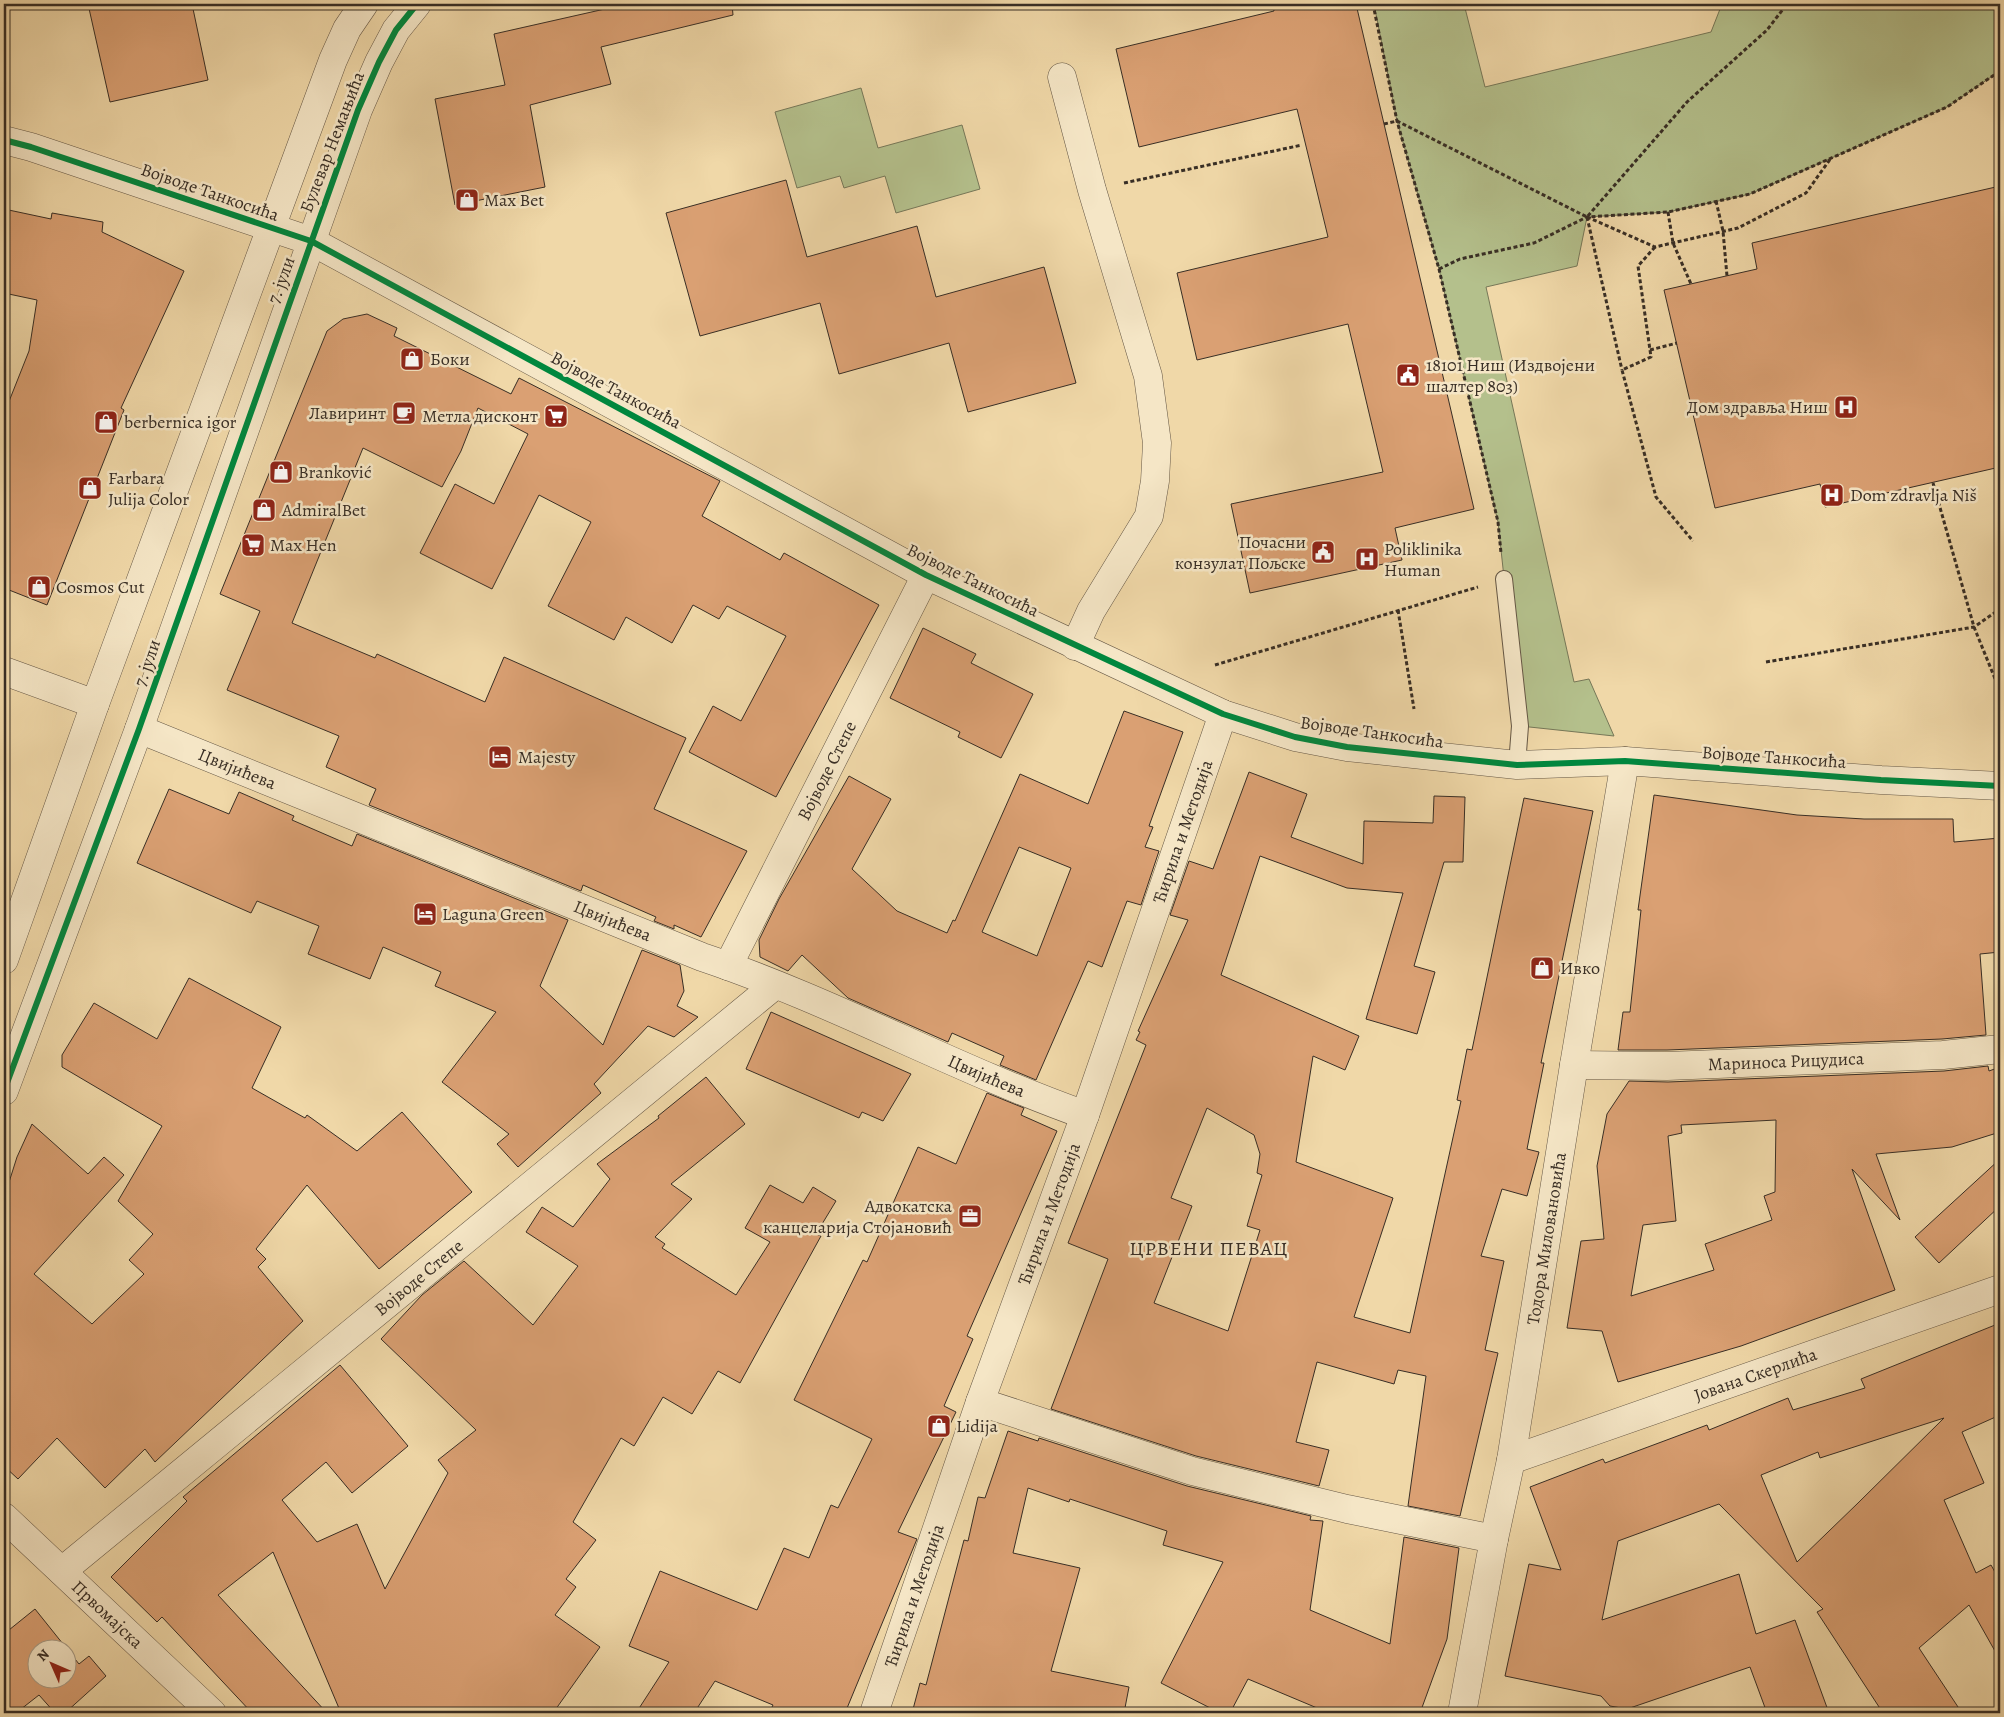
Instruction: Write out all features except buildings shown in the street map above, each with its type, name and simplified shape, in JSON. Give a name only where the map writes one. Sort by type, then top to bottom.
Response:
[{"type":"street","name":"Булевар Немањића","points":[[271,229],[333,60],[348,29],[364,4]]},
{"type":"street","name":"Булевар Немањића","points":[[311,242],[358,110],[379,62],[396,30],[416,4]]},
{"type":"street","points":[[1062,77],[1092,190],[1148,376],[1157,443],[1155,481],[1149,516],[1091,611],[1075,646]]},
{"type":"street","name":"Војводе Танкосића","points":[[4,140],[31,147],[311,242],[926,575],[1223,714],[1295,737],[1347,747],[1517,765],[1625,761],[2000,786]]},
{"type":"street","name":"7. јули","points":[[4,960],[95,704],[271,229]]},
{"type":"street","name":"7. јули","points":[[4,1091],[139,729],[311,242]]},
{"type":"street","name":"Војводе Степе","points":[[728,966],[926,575]]},
{"type":"street","points":[[4,671],[95,704]]},
{"type":"street","name":"Ћирила и Методија","points":[[874,1713],[980,1402],[1085,1115],[1223,714]]},
{"type":"street","name":"Цвијићева","points":[[139,729],[702,957],[775,984],[1028,1093],[1085,1115]]},
{"type":"street","name":"Тодора Миловановића","points":[[1462,1713],[1511,1460],[1625,761]]},
{"type":"street","name":"Војводе Степе","points":[[62,1571],[775,984]]},
{"type":"street","name":"Мариноса Рицудиса","points":[[1574,1065],[1666,1066],[1943,1055],[2000,1049]]},
{"type":"street","name":"Јована Скерлића","points":[[1511,1460],[2000,1289]]},
{"type":"street","points":[[980,1402],[1192,1471],[1347,1509],[1494,1540]]},
{"type":"street","name":"Првомајска","points":[[4,1517],[212,1713]]},
{"type":"lane","points":[[1504,579],[1520,726],[1517,765]]},
{"type":"path","points":[[1215,665],[1504,579],[1498,522],[1439,269],[1397,121],[1373,4]]},
{"type":"path","points":[[1439,269],[1460,259],[1534,243],[1586,217],[1687,102],[1767,30],[1787,4]]},
{"type":"path","points":[[1586,217],[1668,212],[1750,194],[1947,107],[2000,71]]},
{"type":"path","points":[[1384,124],[1397,121],[1586,217],[1655,247]]},
{"type":"path","points":[[1092,190],[1302,145]]},
{"type":"path","points":[[1622,370],[1651,357],[1638,266],[1655,247],[1738,228],[1806,193],[1830,158]]},
{"type":"path","points":[[1716,202],[1723,231],[1727,276]]},
{"type":"path","points":[[1668,212],[1673,243],[1691,284]]},
{"type":"path","points":[[1586,217],[1622,370],[1656,497],[1693,541]]},
{"type":"path","points":[[1650,350],[1677,343]]},
{"type":"path","points":[[1933,483],[1974,627],[2000,691]]},
{"type":"path","points":[[1766,662],[1974,627],[2000,609]]},
{"type":"path","points":[[1398,610],[1414,709]]},
{"type":"green space","points":[[1374,4],[1464,4],[1485,87],[1711,32],[1722,4],[2000,4],[2000,71],[1947,107],[1750,194],[1668,212],[1587,217],[1577,266],[1486,287],[1574,682],[1589,679],[1614,736],[1520,726],[1498,522],[1439,269],[1397,121]]},
{"type":"green space","points":[[861,88],[878,148],[962,125],[980,189],[896,213],[885,176],[844,188],[840,176],[797,188],[775,112]]},
{"type":"cycle path","points":[[4,1091],[139,729],[358,110],[379,62],[396,30],[417,4]]},
{"type":"cycle path","points":[[4,140],[31,147],[311,241],[926,575],[1223,714],[1295,737],[1347,747],[1517,765],[1625,761],[1881,780],[2000,786]]},
{"type":"place","name":"Max Bet","points":[[467,200]]},
{"type":"place","name":"Боки","points":[[412,359]]},
{"type":"place","name":"18101 Ниш (Издвојени шалтер 803)","points":[[1408,375]]},
{"type":"place","name":"Дом здравља Ниш","points":[[1846,407]]},
{"type":"place","name":"Лавиринт","points":[[404,413]]},
{"type":"place","name":"Метла дисконт","points":[[556,416]]},
{"type":"place","name":"berbernica igor","points":[[106,422]]},
{"type":"place","name":"Branković","points":[[281,472]]},
{"type":"place","name":"Farbara Julija Color","points":[[90,488]]},
{"type":"place","name":"Dom zdravlja Niš","points":[[1832,495]]},
{"type":"place","name":"AdmiralBet","points":[[264,510]]},
{"type":"place","name":"Max Hen","points":[[253,545]]},
{"type":"place","name":"Почасни конзулат Пољске","points":[[1323,552]]},
{"type":"place","name":"Poliklinika Human","points":[[1367,559]]},
{"type":"place","name":"Cosmos Cut","points":[[39,587]]},
{"type":"place","name":"Majesty","points":[[500,757]]},
{"type":"place","name":"Laguna Green","points":[[425,914]]},
{"type":"place","name":"Ивко","points":[[1542,968]]},
{"type":"place","name":"Адвокатска канцеларија Стојановић","points":[[970,1216]]},
{"type":"place","name":"Lidija","points":[[939,1426]]},
{"type":"district","name":"ЦРВЕНИ ПЕВАЦ","points":[[1209,1248]]}]
